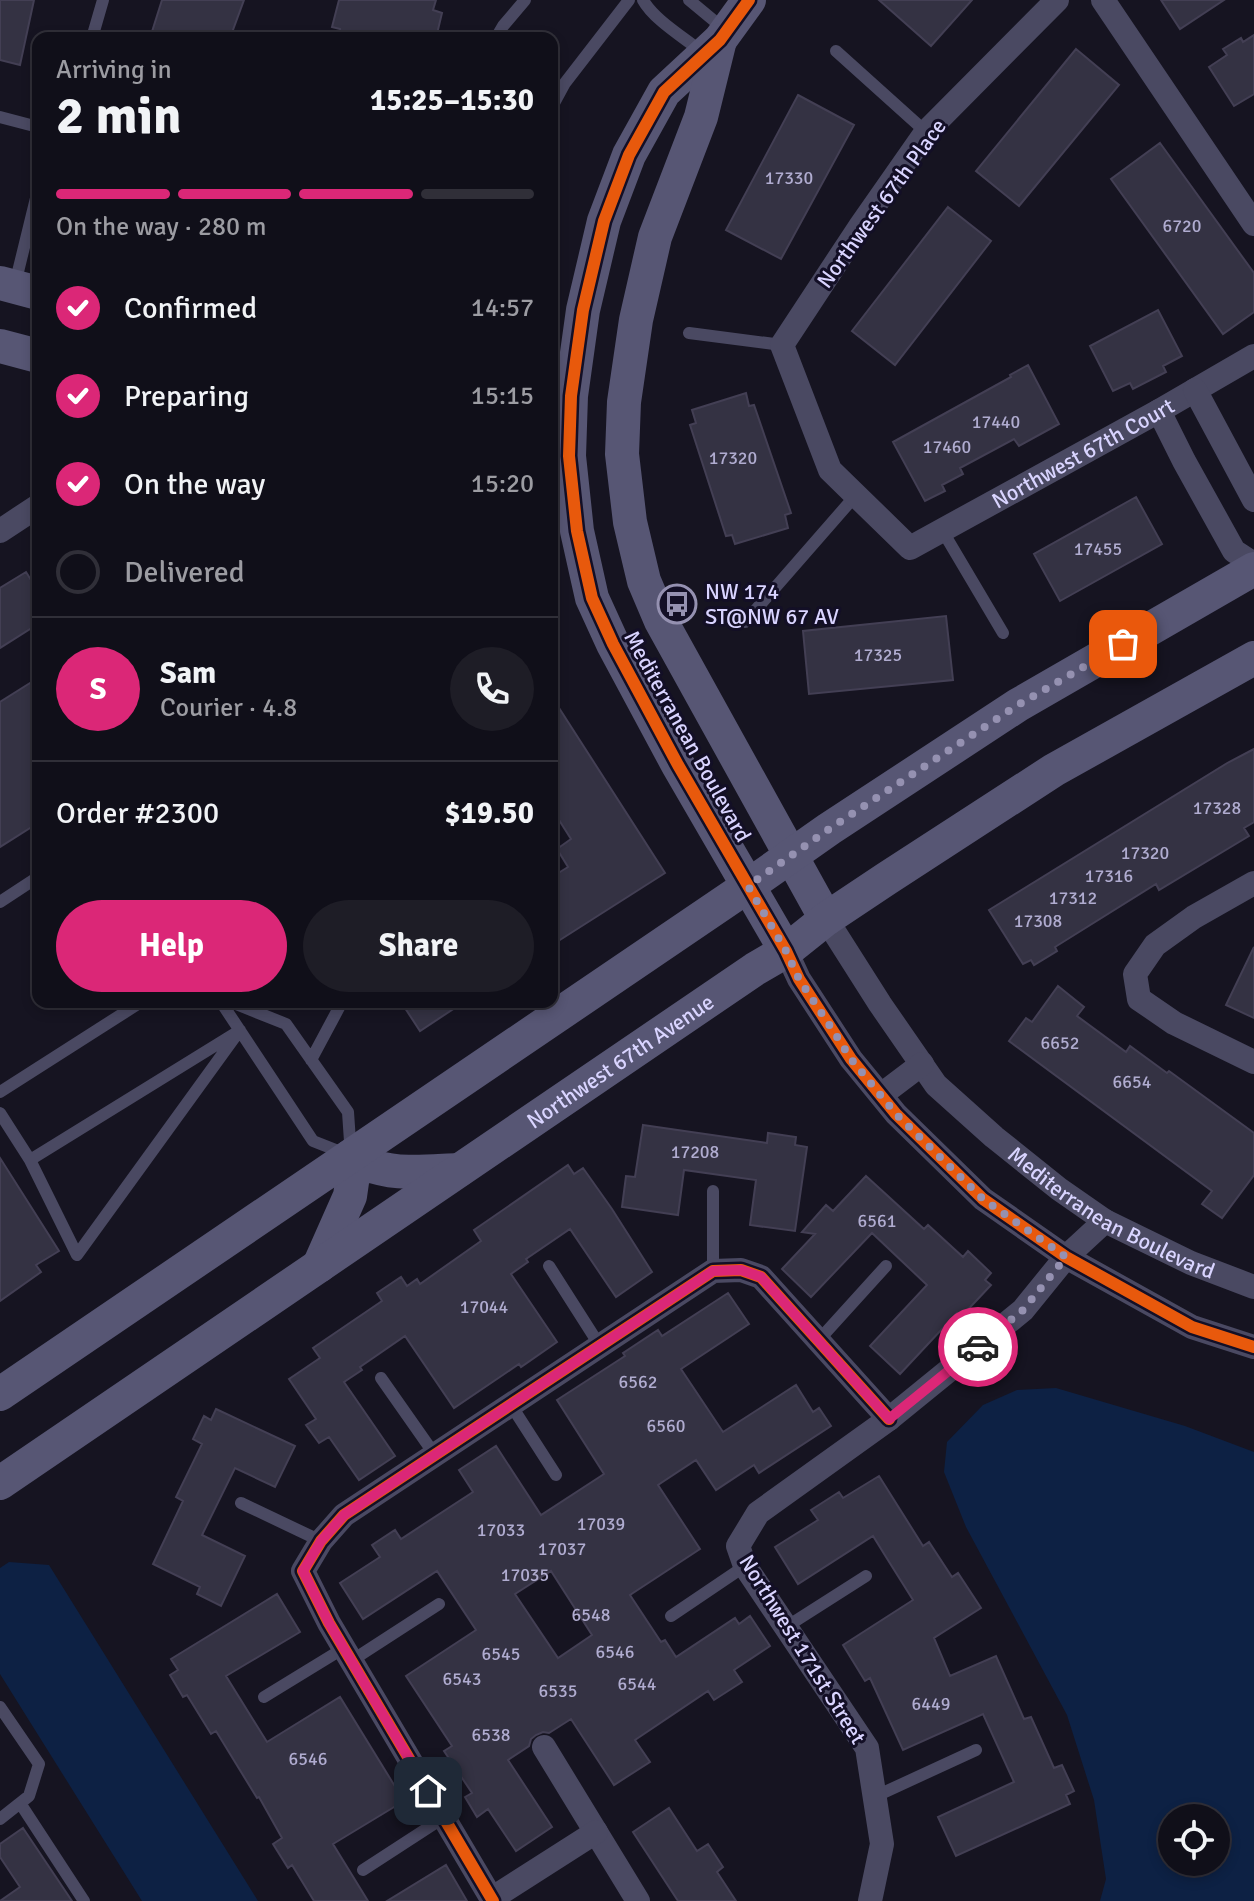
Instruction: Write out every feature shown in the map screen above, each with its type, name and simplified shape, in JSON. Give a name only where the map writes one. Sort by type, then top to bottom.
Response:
[{"type":"main road","points":[[717,42],[749,0]]},
{"type":"main road","name":"Mediterranean Boulevard","points":[[717,42],[664,92],[629,155],[619,181],[604,221],[561,396],[560,456],[592,598],[613,644],[786,951]]},
{"type":"main road","name":"Mediterranean Boulevard","points":[[717,42],[701,117],[655,237],[636,320],[624,402],[622,454],[630,522],[644,581],[661,621],[826,919]]},
{"type":"main road","points":[[0,346],[32,354]]},
{"type":"main road","points":[[561,396],[623,428]]},
{"type":"main road","points":[[560,456],[623,428]]},
{"type":"main road","points":[[0,1394],[792,855],[1018,705],[1254,567]]},
{"type":"main road","name":"Northwest 67th Avenue","points":[[0,1483],[755,969],[786,951],[826,919],[1054,770],[1254,658]]},
{"type":"main road","points":[[351,1156],[392,1170],[459,1170]]},
{"type":"main road","points":[[319,1266],[350,1196],[353,1175],[351,1156]]},
{"type":"street","name":"Northwest 67th Place","points":[[782,345],[926,132],[1057,0]]},
{"type":"street","points":[[1103,0],[1254,224]]},
{"type":"street","points":[[782,345],[830,470],[856,495]]},
{"type":"street","name":"Northwest 67th Court","points":[[856,495],[910,548],[1254,356]]},
{"type":"street","points":[[1195,390],[1254,500]]},
{"type":"street","points":[[1159,411],[1234,551],[1254,567]]},
{"type":"street","points":[[0,531],[32,510]]},
{"type":"street","points":[[1254,883],[1194,917],[1155,945],[1135,974],[1139,999],[1174,1023],[1254,1062]]},
{"type":"street","name":"Mediterranean Boulevard","points":[[826,919],[936,1085],[994,1137],[1105,1221],[1191,1263],[1254,1287]]},
{"type":"street","name":"Mediterranean Boulevard","points":[[786,951],[799,979],[851,1059],[896,1114],[983,1199],[1066,1257],[1192,1327],[1254,1347]]},
{"type":"street","points":[[881,1095],[922,1064]]},
{"type":"street","points":[[596,1832],[492,1900],[347,1654],[303,1571],[321,1541],[344,1515],[713,1271],[741,1270],[761,1277],[889,1419],[1023,1310],[1066,1257],[1105,1221]]},
{"type":"street","name":"Northwest 171st Street","points":[[870,1901],[882,1844],[867,1748],[745,1566],[738,1546],[758,1513],[889,1419]]},
{"type":"street","points":[[544,1747],[638,1901]]},
{"type":"lane","points":[[94,32],[103,0]]},
{"type":"lane","points":[[500,32],[525,0]]},
{"type":"lane","points":[[558,96],[629,0]]},
{"type":"lane","points":[[643,0],[655,15],[717,42]]},
{"type":"lane","points":[[689,0],[717,42]]},
{"type":"lane","points":[[836,51],[926,132]]},
{"type":"lane","points":[[0,117],[32,125]]},
{"type":"lane","points":[[17,288],[32,220]]},
{"type":"lane","points":[[689,333],[782,345]]},
{"type":"lane","points":[[745,622],[856,495]]},
{"type":"lane","points":[[942,530],[1003,633]]},
{"type":"lane","points":[[0,902],[32,881]]},
{"type":"lane","points":[[0,1092],[132,1008]]},
{"type":"lane","points":[[225,1008],[313,1141],[351,1156],[348,1112],[286,1024],[258,1008]]},
{"type":"lane","points":[[311,1060],[339,1008]]},
{"type":"lane","points":[[0,1113],[30,1160],[77,1255],[240,1030]]},
{"type":"lane","points":[[30,1160],[240,1030]]},
{"type":"lane","points":[[713,1191],[713,1271]]},
{"type":"lane","points":[[549,1266],[600,1346]]},
{"type":"lane","points":[[818,1341],[886,1266]]},
{"type":"lane","points":[[381,1378],[435,1455]]},
{"type":"lane","points":[[511,1405],[556,1475]]},
{"type":"lane","points":[[241,1503],[321,1541]]},
{"type":"lane","points":[[671,1616],[745,1566]]},
{"type":"lane","points":[[786,1627],[866,1576]]},
{"type":"lane","points":[[264,1697],[439,1604]]},
{"type":"lane","points":[[0,1707],[5,1725],[39,1764],[29,1796],[0,1819]]},
{"type":"lane","points":[[874,1797],[976,1750]]},
{"type":"lane","points":[[20,1803],[84,1901]]},
{"type":"lane","points":[[363,1870],[443,1818]]},
{"type":"water","points":[[1056,1388],[1185,1426],[1254,1452],[1254,1901],[1100,1901],[1106,1879],[1094,1800],[1067,1715],[966,1527],[944,1472],[947,1442],[983,1405],[1017,1390]]},
{"type":"water","points":[[9,1562],[49,1565],[258,1901],[142,1901],[0,1674],[0,1568]]},
{"type":"building","points":[[0,0],[34,0],[20,65],[0,60]]},
{"type":"building","points":[[162,0],[244,0],[232,32],[152,32]]},
{"type":"building","points":[[339,0],[436,0],[433,10],[442,13],[437,32],[339,32],[340,29],[332,27]]},
{"type":"building","points":[[879,0],[972,0],[931,46]]},
{"type":"building","points":[[1161,0],[1224,0],[1180,29]]},
{"type":"building","points":[[1254,35],[1254,94],[1234,106],[1209,67],[1227,55],[1223,49],[1241,38],[1243,42]]},
{"type":"building","points":[[1076,49],[1119,85],[1019,206],[976,171]]},
{"type":"building","points":[[798,95],[854,125],[781,259],[726,230]]},
{"type":"building","points":[[1160,143],[1254,273],[1254,312],[1223,334],[1111,179]]},
{"type":"building","points":[[948,207],[991,241],[895,365],[852,331]]},
{"type":"building","points":[[1158,310],[1182,356],[1163,366],[1166,372],[1133,389],[1130,383],[1113,391],[1090,346]]},
{"type":"building","points":[[1028,365],[1059,424],[1019,446],[1014,439],[960,468],[963,474],[942,485],[945,491],[925,501],[893,442]]},
{"type":"building","points":[[746,393],[749,406],[754,405],[791,513],[785,515],[788,528],[735,544],[732,535],[726,536],[690,425],[696,423],[692,410]]},
{"type":"building","points":[[1136,497],[1162,544],[1060,601],[1034,554]]},
{"type":"building","points":[[26,572],[32,582],[32,628],[0,648],[0,588]]},
{"type":"building","points":[[946,616],[953,680],[809,694],[803,631]]},
{"type":"building","points":[[32,682],[32,827],[0,847],[0,702]]},
{"type":"building","points":[[558,706],[665,873],[558,941],[558,873],[568,867],[558,848],[571,839],[558,818]]},
{"type":"building","points":[[1254,749],[1254,822],[1244,828],[1249,836],[1159,890],[1156,884],[1055,947],[1057,951],[1034,965],[1031,960],[1023,964],[989,910]]},
{"type":"building","points":[[1254,947],[1254,1018],[1226,1005]]},
{"type":"building","points":[[1058,986],[1084,1007],[1077,1016],[1126,1052],[1130,1046],[1167,1073],[1169,1071],[1254,1133],[1254,1175],[1222,1218],[1202,1204],[1212,1191],[1009,1041],[1026,1018],[1032,1022]]},
{"type":"building","points":[[405,1008],[455,1008],[420,1031]]},
{"type":"building","points":[[643,1125],[767,1143],[768,1133],[796,1137],[795,1145],[807,1147],[795,1231],[750,1225],[756,1180],[684,1170],[678,1215],[622,1207],[626,1176],[635,1177]]},
{"type":"building","points":[[0,1158],[59,1251],[36,1265],[41,1272],[0,1301]]},
{"type":"building","points":[[568,1165],[574,1174],[583,1168],[652,1272],[616,1297],[570,1229],[526,1259],[528,1262],[511,1274],[557,1342],[454,1408],[405,1336],[360,1367],[362,1370],[344,1382],[395,1456],[359,1480],[329,1437],[319,1443],[306,1425],[316,1419],[289,1379],[320,1358],[313,1348],[382,1301],[377,1293],[401,1277],[407,1286],[417,1279],[420,1284],[481,1241],[474,1230]]},
{"type":"building","points":[[866,1176],[924,1229],[928,1225],[963,1257],[968,1251],[991,1273],[985,1280],[991,1285],[961,1317],[957,1313],[900,1374],[870,1346],[927,1285],[872,1233],[811,1297],[782,1269],[815,1234],[802,1232],[826,1205],[833,1211]]},
{"type":"building","points":[[728,1293],[749,1324],[681,1369],[723,1432],[796,1385],[813,1412],[819,1408],[831,1426],[759,1473],[754,1465],[716,1490],[696,1460],[658,1485],[700,1549],[630,1595],[661,1642],[665,1640],[676,1657],[735,1618],[739,1624],[750,1616],[770,1646],[734,1670],[742,1682],[714,1700],[708,1691],[635,1740],[650,1762],[614,1785],[571,1719],[549,1733],[543,1732],[531,1739],[529,1746],[508,1760],[552,1827],[516,1851],[488,1809],[477,1817],[465,1797],[472,1793],[444,1751],[452,1746],[406,1676],[476,1630],[437,1571],[363,1619],[340,1583],[380,1557],[372,1545],[395,1530],[401,1539],[473,1492],[459,1470],[496,1446],[541,1515],[604,1474],[557,1400],[625,1356],[623,1353],[658,1330],[662,1336]],"holes":[[[551,1571],[592,1635],[558,1658],[515,1594]]]},
{"type":"building","points":[[216,1409],[295,1446],[275,1487],[235,1468],[202,1535],[245,1556],[221,1606],[197,1594],[200,1587],[153,1564],[183,1501],[176,1497],[202,1444],[193,1439],[204,1416],[211,1420]]},
{"type":"building","points":[[879,1476],[923,1546],[929,1542],[952,1577],[958,1573],[981,1608],[934,1638],[950,1676],[996,1656],[1024,1719],[1031,1717],[1054,1768],[1062,1765],[1074,1791],[1066,1795],[1070,1804],[956,1856],[938,1817],[1014,1782],[983,1714],[903,1750],[870,1678],[865,1681],[843,1645],[913,1600],[873,1536],[798,1584],[775,1547],[818,1520],[811,1510],[839,1492],[843,1498]]},
{"type":"building","points":[[277,1594],[300,1632],[226,1676],[267,1742],[340,1697],[404,1801],[333,1844],[368,1901],[314,1901],[292,1865],[288,1868],[273,1844],[282,1838],[259,1797],[216,1731],[211,1734],[187,1695],[183,1697],[170,1675],[178,1670],[171,1659]]},
{"type":"building","points":[[669,1808],[697,1851],[708,1844],[723,1867],[717,1872],[736,1901],[678,1901],[633,1832]]},
{"type":"building","points":[[23,1828],[72,1901],[0,1901],[20,1887],[0,1857],[0,1844]]},
{"type":"building","points":[[446,1865],[467,1901],[387,1901]]},
{"type":"cycle path","points":[[749,0],[720,40],[664,92],[629,155],[604,221],[583,310],[571,396],[569,456],[577,531],[592,598],[678,765],[786,951],[799,979],[851,1059],[896,1114],[983,1199],[1066,1257],[1192,1327],[1254,1347]]},
{"type":"cycle path","points":[[493,1901],[329,1623],[303,1571],[321,1541],[344,1515],[713,1271],[741,1270],[761,1277],[889,1419]]},
{"type":"way so far","points":[[978,1347],[1023,1310],[1066,1257],[983,1199],[896,1114],[851,1059],[799,979],[748,886],[1018,705],[1123,644]]},
{"type":"place","name":"NW 174 ST@NW 67 AV","points":[[677,604]]},
{"type":"route","points":[[428,1791],[329,1623],[303,1571],[321,1541],[344,1515],[713,1271],[741,1270],[761,1277],[889,1419],[978,1347]]}]
